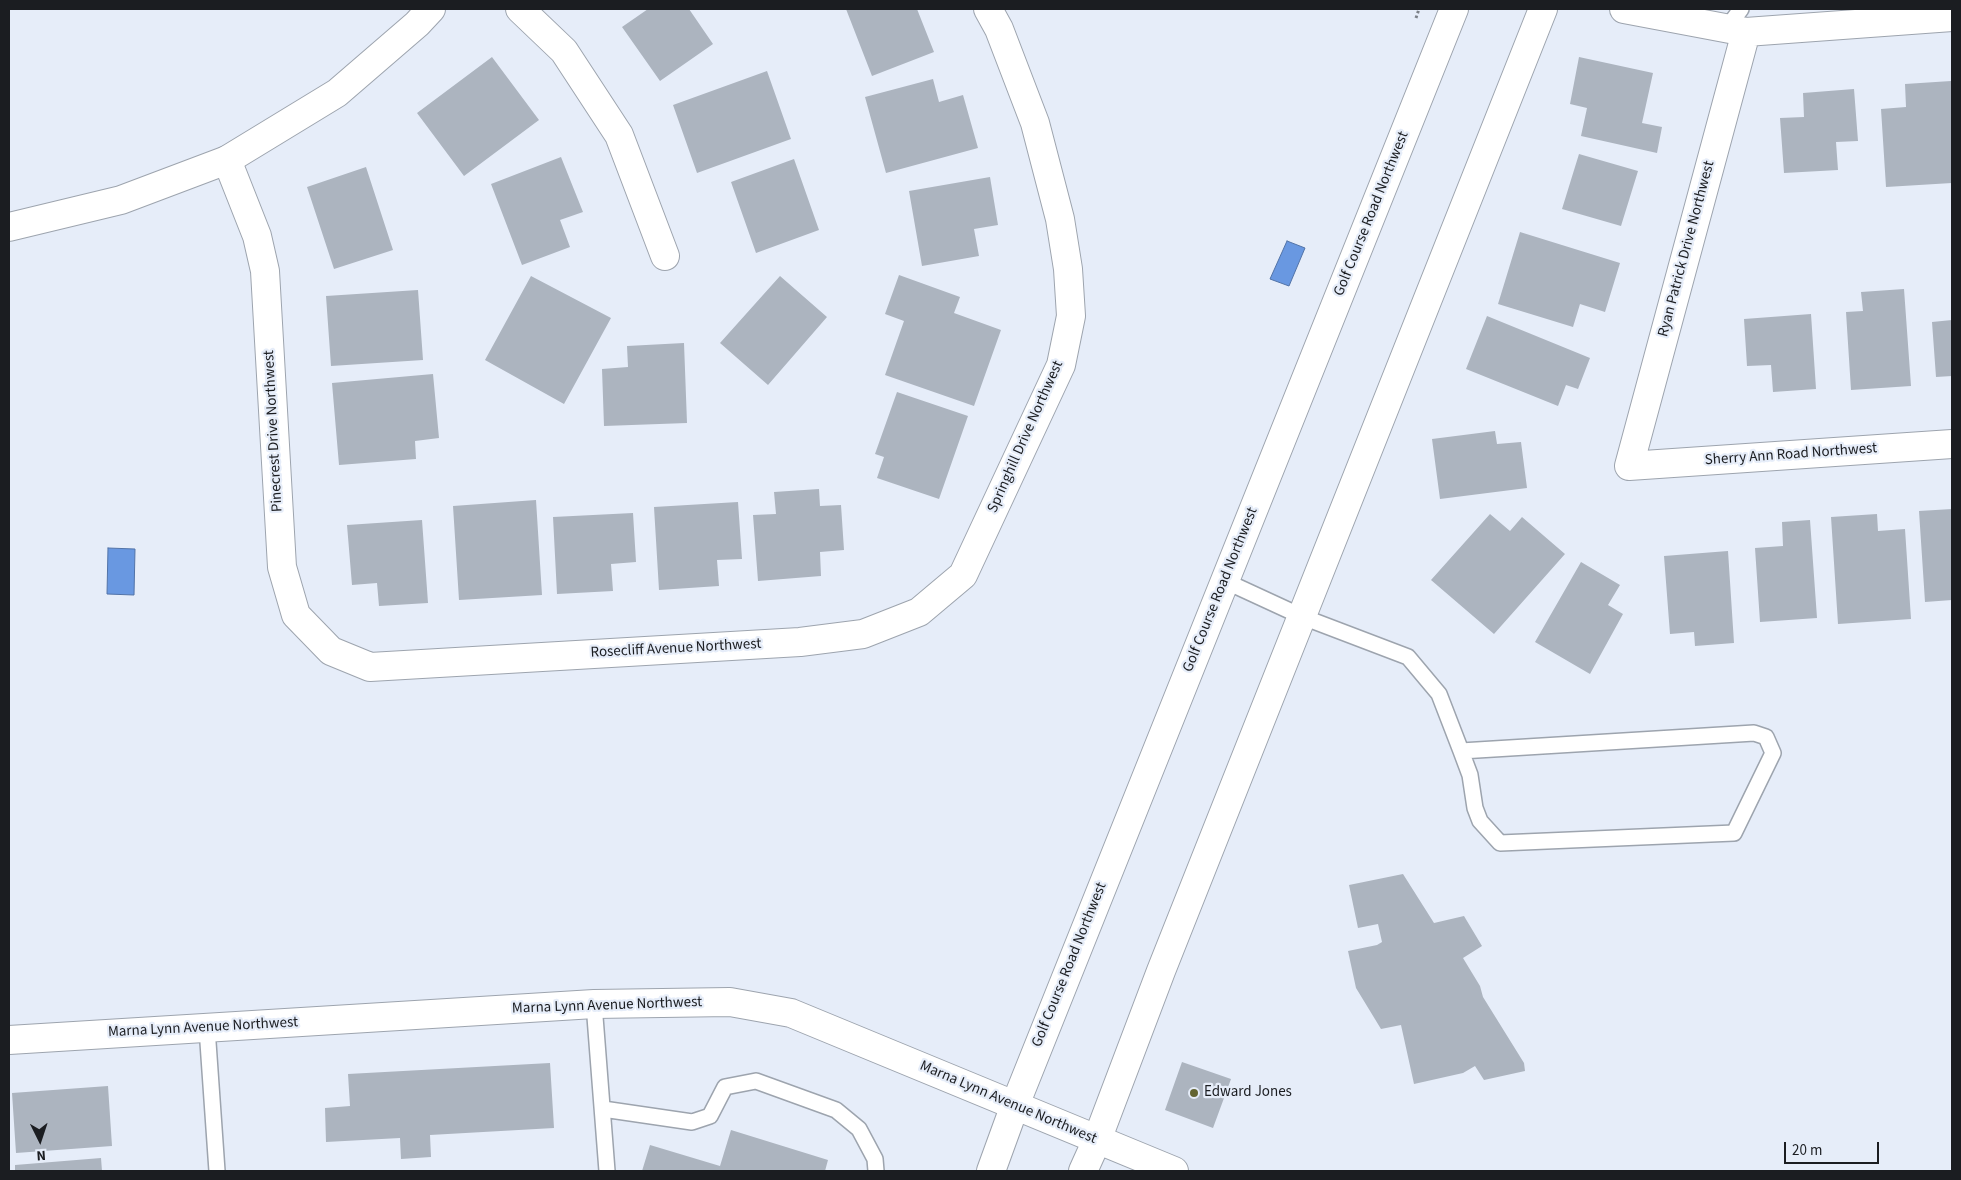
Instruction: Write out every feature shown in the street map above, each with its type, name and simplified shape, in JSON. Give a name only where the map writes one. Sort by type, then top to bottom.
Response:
[{"type":"street","points":[[9,227],[121,200],[226,160],[337,93],[417,24],[431,9]]},
{"type":"street","points":[[520,9],[564,51],[619,135],[665,256]]},
{"type":"street","name":"Springhill Drive Northwest","points":[[963,575],[1061,365],[1071,316],[1068,269],[1060,219],[1035,122],[999,29],[988,9]]},
{"type":"street","name":"Golf Course Road Northwest","points":[[991,1171],[1015,1105],[1454,9]]},
{"type":"street","points":[[1083,1171],[1098,1140],[1161,971],[1543,9]]},
{"type":"street","points":[[1624,9],[1738,23],[1952,17]]},
{"type":"street","name":"Ryan Patrick Drive Northwest","points":[[1629,466],[1738,23]]},
{"type":"street","name":"Pinecrest Drive Northwest","points":[[226,160],[257,236],[264,271],[282,567],[296,615],[331,650],[370,667]]},
{"type":"street","name":"Sherry Ann Road Northwest","points":[[1629,466],[1952,444]]},
{"type":"street","name":"Rosecliff Avenue Northwest","points":[[370,667],[800,642],[864,634],[919,612],[963,575]]},
{"type":"street","name":"Marna Lynn Avenue Northwest","points":[[9,1040],[594,1004],[730,1002],[791,1013],[1174,1171]]},
{"type":"lane","points":[[1225,581],[1303,617],[1408,657],[1439,694],[1470,775],[1480,821],[1500,843],[1734,833],[1773,753],[1766,738],[1754,732],[1461,751]]},
{"type":"lane","points":[[594,1004],[607,1171]]},
{"type":"lane","points":[[207,1028],[218,1171]]},
{"type":"lane","points":[[603,1109],[692,1122],[710,1116],[725,1087],[756,1081],[836,1110],[859,1129],[875,1158],[876,1171]]},
{"type":"water","points":[[1287,241],[1305,248],[1289,286],[1270,279]]},
{"type":"water","points":[[108,548],[135,549],[134,595],[107,594]]},
{"type":"building","points":[[648,9],[689,9],[713,44],[660,81],[622,27]]},
{"type":"building","points":[[846,9],[917,9],[934,52],[872,76]]},
{"type":"building","points":[[492,57],[539,120],[464,176],[417,113]]},
{"type":"building","points":[[1579,57],[1653,73],[1642,123],[1662,127],[1657,153],[1581,136],[1587,108],[1570,104]]},
{"type":"building","points":[[767,71],[791,139],[697,173],[673,105]]},
{"type":"building","points":[[933,79],[939,102],[963,95],[978,148],[886,173],[865,97]]},
{"type":"building","points":[[1951,81],[1952,183],[1886,187],[1881,109],[1906,107],[1905,84]]},
{"type":"building","points":[[1854,89],[1858,141],[1836,142],[1838,170],[1784,173],[1780,118],[1804,117],[1803,93]]},
{"type":"building","points":[[1579,154],[1638,171],[1621,226],[1562,209]]},
{"type":"building","points":[[561,157],[583,212],[560,220],[570,247],[522,265],[491,184]]},
{"type":"building","points":[[794,159],[819,230],[756,253],[731,182]]},
{"type":"building","points":[[366,167],[393,250],[334,269],[307,187]]},
{"type":"building","points":[[990,177],[998,225],[974,229],[979,256],[922,266],[909,191]]},
{"type":"building","points":[[1520,232],[1620,263],[1605,312],[1580,304],[1573,327],[1498,304]]},
{"type":"building","points":[[899,275],[960,297],[954,313],[1001,330],[974,406],[885,375],[904,321],[885,314]]},
{"type":"building","points":[[531,276],[611,318],[564,404],[485,360]]},
{"type":"building","points":[[780,276],[827,317],[768,385],[720,343]]},
{"type":"building","points":[[1904,289],[1911,386],[1851,390],[1846,312],[1863,311],[1861,292]]},
{"type":"building","points":[[418,290],[423,360],[331,366],[326,296]]},
{"type":"building","points":[[1811,314],[1816,389],[1773,392],[1771,365],[1747,366],[1744,319]]},
{"type":"building","points":[[1487,316],[1590,358],[1578,389],[1566,385],[1558,406],[1466,369]]},
{"type":"building","points":[[1952,320],[1952,376],[1936,377],[1932,322]]},
{"type":"building","points":[[684,343],[687,423],[604,426],[602,369],[628,367],[627,346]]},
{"type":"building","points":[[433,374],[439,438],[415,441],[416,459],[339,465],[332,383]]},
{"type":"building","points":[[897,392],[968,416],[939,499],[877,478],[884,457],[875,454]]},
{"type":"building","points":[[1495,431],[1497,444],[1521,442],[1527,488],[1440,499],[1432,439]]},
{"type":"building","points":[[819,489],[820,506],[841,505],[844,550],[820,552],[821,576],[758,581],[753,515],[776,514],[774,492]]},
{"type":"building","points":[[536,500],[542,595],[459,600],[453,506]]},
{"type":"building","points":[[738,502],[742,559],[717,560],[719,586],[659,590],[654,507]]},
{"type":"building","points":[[1952,509],[1952,600],[1925,602],[1919,511]]},
{"type":"building","points":[[633,513],[636,562],[611,564],[613,591],[557,594],[553,517]]},
{"type":"building","points":[[1490,514],[1510,531],[1522,517],[1565,554],[1494,634],[1431,580]]},
{"type":"building","points":[[1877,514],[1878,531],[1905,529],[1911,619],[1838,624],[1831,517]]},
{"type":"building","points":[[422,520],[428,603],[379,606],[377,583],[352,585],[347,525]]},
{"type":"building","points":[[1810,520],[1817,618],[1760,622],[1755,548],[1783,546],[1782,522]]},
{"type":"building","points":[[1728,551],[1734,643],[1695,646],[1694,632],[1670,634],[1664,556]]},
{"type":"building","points":[[1581,562],[1620,585],[1608,605],[1623,614],[1590,674],[1535,642]]},
{"type":"building","points":[[1403,874],[1434,923],[1464,916],[1482,946],[1463,958],[1480,986],[1483,997],[1524,1063],[1525,1071],[1484,1080],[1475,1066],[1463,1073],[1414,1084],[1401,1025],[1381,1029],[1356,988],[1348,951],[1377,945],[1382,942],[1378,924],[1358,928],[1349,885]]},
{"type":"building","points":[[1182,1062],[1231,1079],[1213,1128],[1165,1110]]},
{"type":"building","points":[[550,1063],[554,1128],[430,1135],[431,1157],[401,1159],[400,1138],[326,1142],[325,1108],[350,1106],[348,1074]]},
{"type":"building","points":[[108,1086],[112,1146],[16,1153],[12,1093]]},
{"type":"building","points":[[731,1130],[828,1160],[825,1171],[642,1171],[650,1145],[720,1166]]},
{"type":"building","points":[[101,1158],[102,1171],[15,1171],[15,1165]]},
{"type":"place","name":"Edward Jones","points":[[1194,1093]]}]
